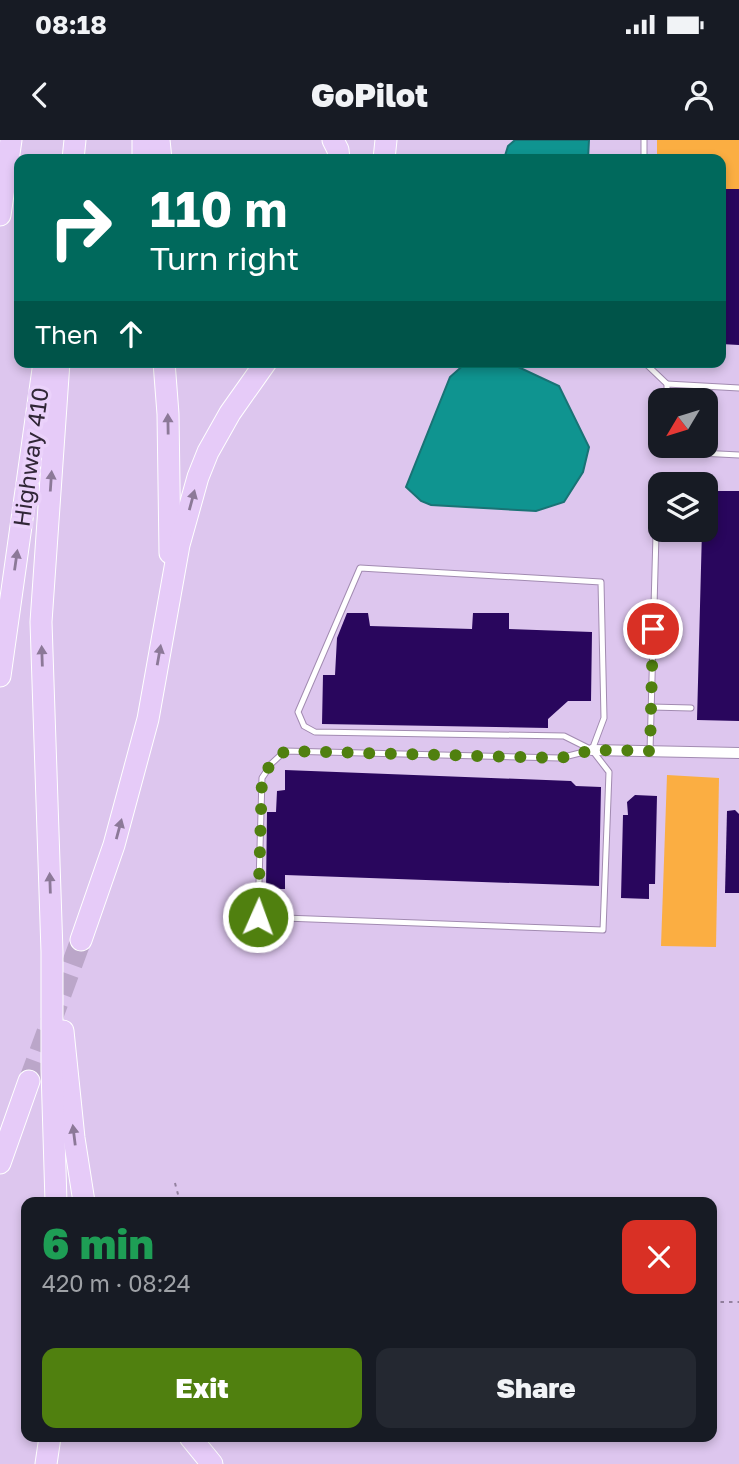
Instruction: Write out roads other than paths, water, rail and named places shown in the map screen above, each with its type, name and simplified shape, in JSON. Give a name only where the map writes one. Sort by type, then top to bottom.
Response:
[{"type":"highway","points":[[0,215],[11,140]]},
{"type":"highway","name":"Highway 410","points":[[0,676],[43,368]]},
{"type":"highway","points":[[56,1197],[52,952],[41,622],[59,368]]},
{"type":"highway","points":[[164,368],[168,414],[170,591]]},
{"type":"highway","points":[[81,940],[114,845],[148,719],[179,545],[198,477],[208,452],[230,413],[262,368]]},
{"type":"highway","points":[[52,952],[83,1197]]},
{"type":"highway","points":[[0,1163],[29,1081]]},
{"type":"highway","points":[[46,1464],[49,1442]]},
{"type":"highway","points":[[194,1442],[212,1464]]},
{"type":"street","points":[[592,750],[739,753]]},
{"type":"lane","points":[[649,368],[667,384],[739,388]]},
{"type":"lane","points":[[718,454],[739,455]]},
{"type":"lane","points":[[650,751],[656,542]]},
{"type":"lane","points":[[592,750],[560,758],[285,751],[272,762],[262,778],[258,917],[604,930],[609,772],[592,750],[564,736],[315,732],[304,726],[298,712],[360,568],[601,582],[604,718],[592,750]]},
{"type":"lane","points":[[651,707],[691,708]]},
{"type":"tunnel","points":[[29,1081],[81,940]]}]
